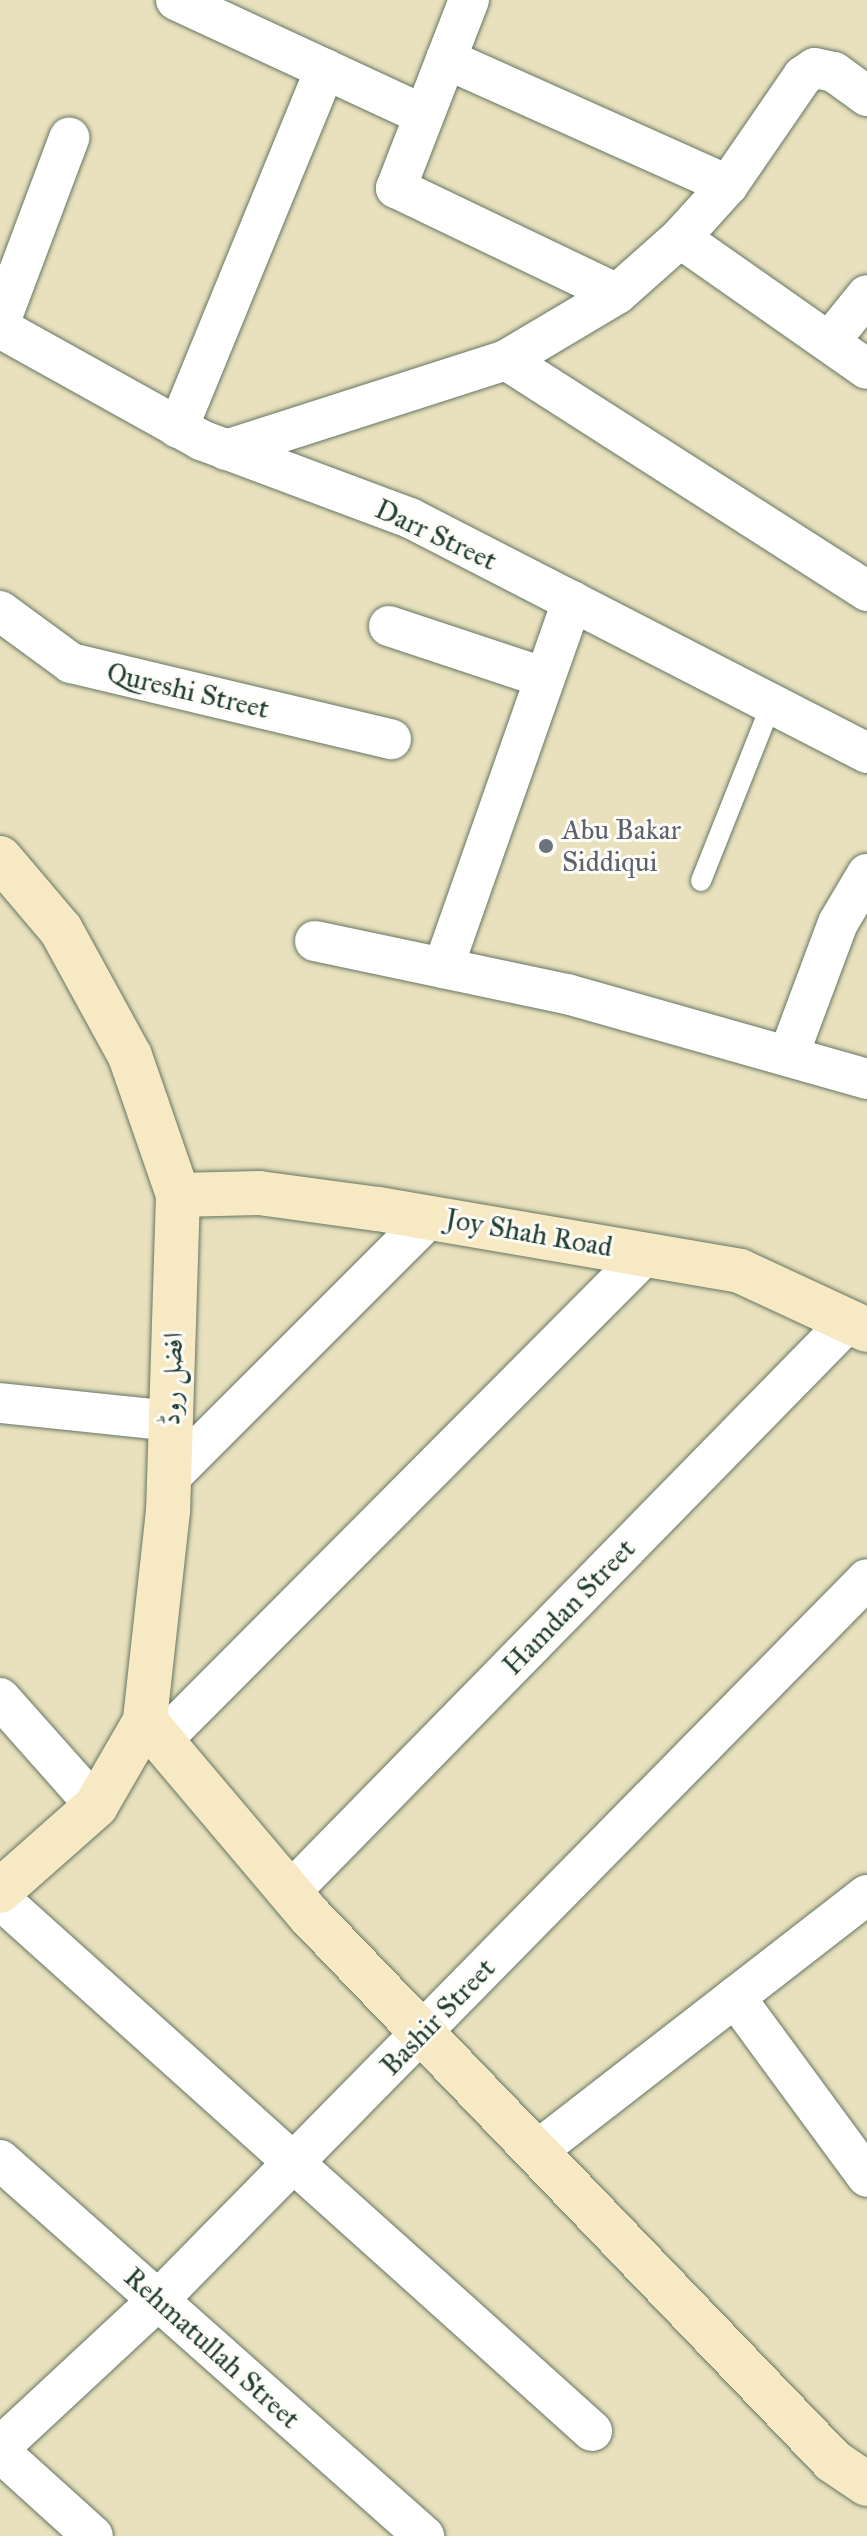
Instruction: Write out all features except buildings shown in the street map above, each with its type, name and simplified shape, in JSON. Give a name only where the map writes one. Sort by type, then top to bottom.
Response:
[{"type":"street","points":[[176,0],[424,115]]},
{"type":"street","points":[[469,0],[396,188],[617,294]]},
{"type":"street","points":[[446,59],[728,185]]},
{"type":"street","points":[[226,450],[506,360],[617,294],[680,238],[728,185],[803,76],[815,68],[834,72],[867,96]]},
{"type":"street","points":[[178,428],[325,69]]},
{"type":"street","points":[[0,322],[69,138]]},
{"type":"street","points":[[680,238],[867,369]]},
{"type":"street","points":[[829,342],[867,295]]},
{"type":"street","name":"Darr Street","points":[[0,328],[178,428],[226,450],[410,518],[867,753]]},
{"type":"street","points":[[506,360],[867,591]]},
{"type":"street","points":[[443,968],[572,601]]},
{"type":"street","name":"Qureshi Street","points":[[0,611],[71,663],[391,739]]},
{"type":"street","points":[[389,626],[545,678]]},
{"type":"street","name":"افضل روڈ","points":[[0,858],[61,930],[130,1056],[178,1195],[169,1478],[154,1730],[96,1806],[0,1891]]},
{"type":"street","points":[[789,1054],[838,923],[867,874]]},
{"type":"street","points":[[315,941],[567,994],[789,1054],[867,1079]]},
{"type":"street","name":"Joy Shah Road","points":[[178,1195],[259,1193],[430,1217],[740,1271],[858,1326]]},
{"type":"street","points":[[169,1478],[430,1217]]},
{"type":"street","points":[[646,1254],[154,1730],[290,1892],[833,2461],[867,2484]]},
{"type":"street","name":"Hamdan Street","points":[[290,1892],[858,1326]]},
{"type":"street","points":[[0,1403],[170,1421]]},
{"type":"street","name":"Bashir Street","points":[[0,2449],[158,2300],[295,2163],[867,1579]]},
{"type":"street","points":[[0,1698],[96,1806]]},
{"type":"street","points":[[538,2150],[867,1895]]},
{"type":"street","points":[[0,1899],[592,2431]]},
{"type":"street","points":[[735,1997],[867,2177]]},
{"type":"street","name":"Rehmatullah Street","points":[[0,2160],[424,2536]]},
{"type":"street","points":[[0,2449],[93,2536]]},
{"type":"lane","points":[[701,881],[772,703]]},
{"type":"place","name":"Abu Bakar Siddiqui","points":[[546,846]]}]
